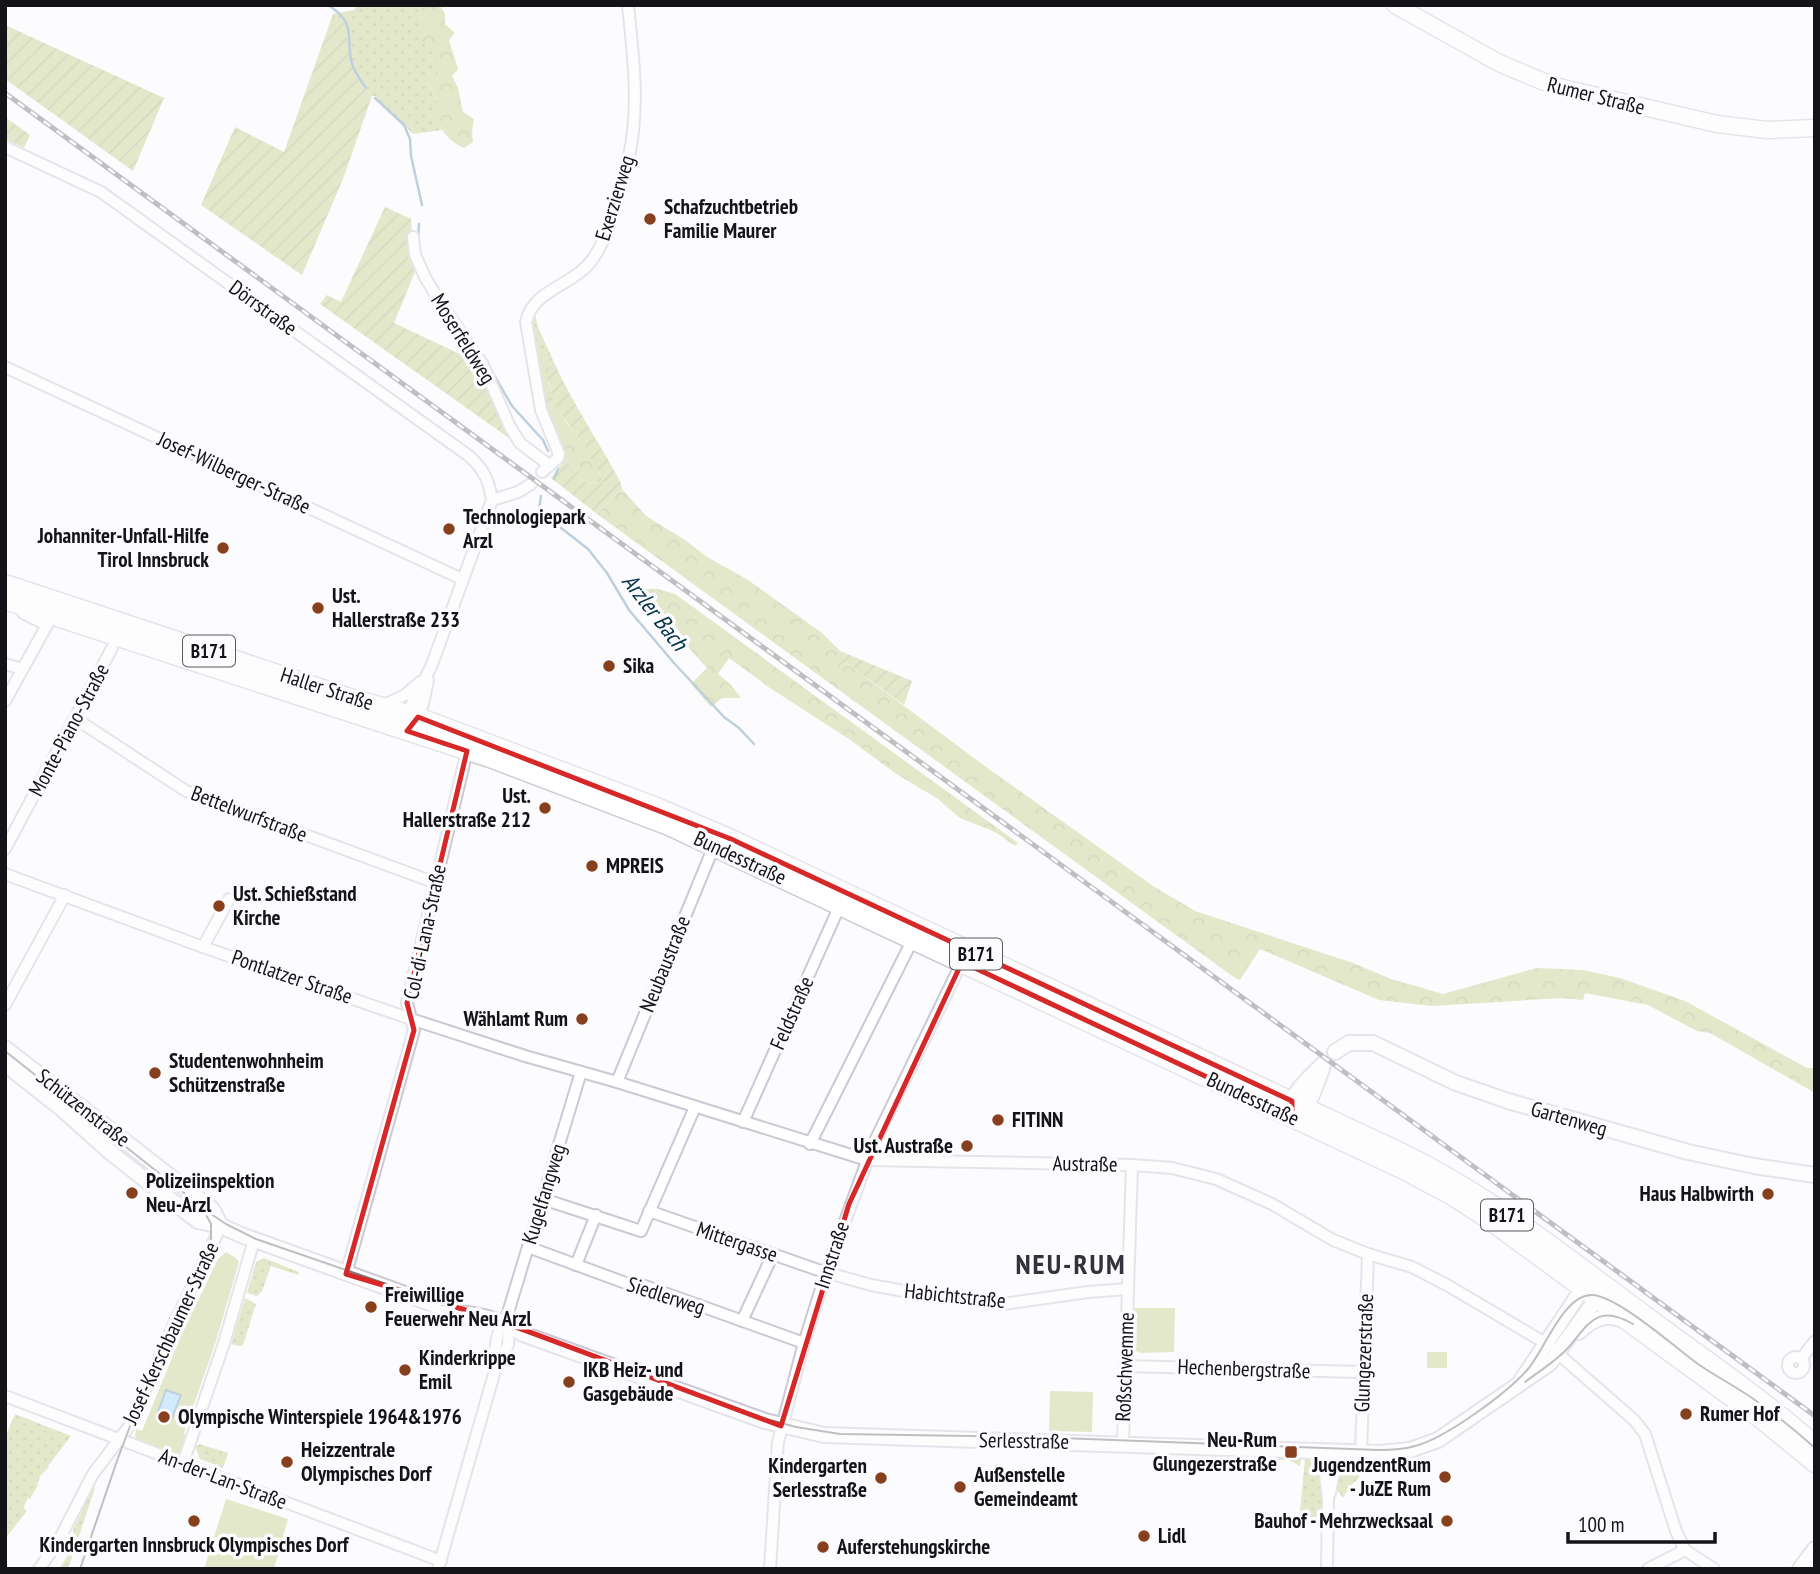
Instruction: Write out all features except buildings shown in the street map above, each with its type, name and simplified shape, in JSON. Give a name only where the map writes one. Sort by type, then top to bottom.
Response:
[{"type":"main road","name":"Rumer Straße","points":[[1395,5],[1499,63],[1554,86],[1717,124],[1768,130],[1815,128]]},
{"type":"main road","name":"Haller Straße","points":[[5,584],[382,706],[467,751],[645,810]]},
{"type":"main road","name":"Haller Straße","points":[[5,602],[500,746],[645,810]]},
{"type":"main road","name":"Bundesstraße","points":[[645,810],[714,846],[962,962],[1447,1176],[1501,1210],[1629,1323],[1760,1418],[1815,1463]]},
{"type":"main road","name":"Bundesstraße","points":[[645,810],[731,839],[1296,1109]]},
{"type":"main road","name":"Bundesstraße","points":[[1592,1289],[1762,1402],[1815,1445]]},
{"type":"street","name":"Exerzierweg","points":[[545,469],[559,454],[541,410],[526,322],[528,311],[534,302],[587,265],[596,255],[605,235],[629,157],[634,127],[635,76],[628,5]]},
{"type":"street","name":"Dörrstraße","points":[[5,147],[101,192],[469,456],[481,467],[489,481],[492,500]]},
{"type":"street","name":"Moserfeldweg","points":[[413,237],[415,255],[425,277],[483,365],[510,427],[520,443],[545,469]]},
{"type":"street","name":"Josef-Wilberger-Straße","points":[[5,367],[462,579]]},
{"type":"street","points":[[411,720],[424,704],[431,667],[492,500],[518,492],[531,484]]},
{"type":"street","name":"Haller Straße","points":[[5,602],[47,625],[22,669]]},
{"type":"street","name":"Monte-Piano-Straße","points":[[5,849],[112,648]]},
{"type":"street","points":[[5,664],[22,669],[5,701]]},
{"type":"street","points":[[411,720],[431,667]]},
{"type":"street","points":[[382,706],[405,695],[425,678]]},
{"type":"street","name":"Bettelwurfstraße","points":[[76,719],[186,791],[436,883]]},
{"type":"street","name":"Col-di-Lana-Straße","points":[[346,1274],[414,1030],[407,1003],[467,751]]},
{"type":"street","name":"Neubaustraße","points":[[617,1082],[714,846]]},
{"type":"street","name":"Pontlatzer Straße","points":[[5,874],[203,947],[411,1019],[581,1072]]},
{"type":"street","points":[[5,1005],[65,895]]},
{"type":"street","points":[[203,947],[229,899]]},
{"type":"street","name":"Feldstraße","points":[[743,1122],[840,905]]},
{"type":"street","points":[[810,1144],[913,939]]},
{"type":"street","name":"Innstraße","points":[[771,1569],[778,1442],[826,1273],[867,1160],[962,962]]},
{"type":"street","name":"Gartenweg","points":[[1335,1052],[1349,1044],[1373,1043],[1448,1080],[1508,1101],[1698,1154],[1815,1175]]},
{"type":"street","name":"Schützenstraße","points":[[5,1048],[212,1209],[221,1226]]},
{"type":"street","name":"Schützenstraße","points":[[5,1064],[198,1221],[221,1226],[346,1274],[459,1313],[509,1327]]},
{"type":"street","name":"Austraße","points":[[581,1072],[867,1160],[1132,1165],[1172,1168],[1223,1182],[1272,1204],[1333,1240],[1426,1274],[1552,1348],[1634,1420],[1645,1434],[1676,1531],[1685,1550]]},
{"type":"street","name":"Kugelfangweg","points":[[439,1565],[509,1327],[528,1247],[581,1072]]},
{"type":"street","points":[[543,1199],[640,1231],[695,1107]]},
{"type":"street","name":"Roßschwemme","points":[[1123,1443],[1132,1165]]},
{"type":"street","name":"Mittergasse","points":[[649,1211],[826,1273]]},
{"type":"street","points":[[576,1265],[596,1215]]},
{"type":"street","name":"Josef-Kerschbaumer-Straße","points":[[39,1569],[59,1540],[93,1474],[130,1425],[221,1226]]},
{"type":"street","points":[[183,1463],[224,1343],[254,1240]]},
{"type":"street","name":"Siedlerweg","points":[[528,1247],[804,1343]]},
{"type":"street","points":[[742,1321],[773,1254]]},
{"type":"street","name":"Glungezerstraße","points":[[1361,1453],[1368,1254]]},
{"type":"street","name":"Habichtstraße","points":[[826,1273],[871,1285],[1003,1304],[1128,1289]]},
{"type":"street","name":"Serlesstraße","points":[[509,1327],[781,1426],[839,1437],[1123,1443],[1397,1453],[1430,1444],[1448,1434],[1521,1381],[1552,1348],[1592,1289]]},
{"type":"street","name":"Serlesstraße","points":[[1552,1348],[1597,1318],[1610,1316],[1629,1323]]},
{"type":"street","points":[[1801,1359],[1814,1345]]},
{"type":"street","name":"Hechenbergstraße","points":[[1125,1366],[1363,1372]]},
{"type":"street","name":"An-der-Lan-Straße","points":[[5,1396],[183,1463],[439,1565]]},
{"type":"street","points":[[1322,1451],[1328,1499],[1327,1569]]},
{"type":"street","points":[[1328,1499],[1338,1452]]},
{"type":"street","points":[[1800,1569],[1815,1549]]},
{"type":"street","points":[[1648,1569],[1685,1550],[1714,1569]]},
{"type":"highlighted area","points":[[418,717],[731,839],[1292,1101],[1292,1117],[962,962],[849,1204],[781,1426],[492,1318],[346,1274],[414,1030],[407,1003],[467,751],[407,731]]},
{"type":"green space","points":[[358,5],[417,5],[422,21],[422,41],[439,58],[440,72],[427,82],[439,103],[434,114],[442,130],[413,134],[363,87],[351,62],[345,24],[333,14],[354,10]]},
{"type":"green space","points":[[417,5],[439,5],[445,13],[445,24],[455,33],[449,40],[458,69],[452,76],[458,88],[463,112],[474,119],[473,142],[464,148],[446,134],[434,114],[439,103],[427,81],[440,72],[434,65],[438,58],[422,41],[422,21]]},
{"type":"green space","points":[[333,14],[345,23],[351,62],[358,79],[372,96],[343,179],[302,275],[201,205],[235,127],[284,152]]},
{"type":"green space","points":[[5,25],[164,98],[133,171],[5,79]]},
{"type":"green space","points":[[5,117],[30,135],[24,148],[5,139]]},
{"type":"green space","points":[[385,207],[411,219],[415,272],[394,323],[483,365],[513,441],[320,304],[327,295],[341,302]]},
{"type":"green space","points":[[533,307],[538,327],[552,358],[544,358],[538,368],[530,328]]},
{"type":"green space","points":[[544,358],[548,358],[551,368],[548,382],[563,418],[583,444],[604,483],[581,482],[578,469],[564,461],[565,453],[544,408],[538,368]]},
{"type":"green space","points":[[548,358],[552,358],[620,481],[622,489],[597,514],[551,478],[564,461],[578,469],[581,482],[604,483],[583,444],[552,402],[552,390],[546,372],[551,368]]},
{"type":"green space","points":[[622,489],[646,516],[707,557],[748,580],[822,633],[840,651],[833,661],[840,667],[845,662],[1153,886],[1195,911],[1353,963],[1391,979],[1443,994],[1537,968],[1583,970],[1620,978],[1685,1001],[1807,1068],[1815,1068],[1815,1093],[1710,1033],[1697,1031],[1648,1005],[1585,993],[1583,1000],[1561,998],[1432,1006],[1379,1000],[1260,949],[1240,980],[1235,978],[597,514]]},
{"type":"green space","points":[[645,589],[658,589],[675,594],[1018,843],[1015,846],[995,832],[960,818],[938,799],[895,773],[729,658],[718,674],[741,698],[722,698],[711,707],[691,684],[707,668],[687,646],[678,629],[648,601],[652,596]]},
{"type":"green space","points":[[840,651],[912,681],[904,705],[845,662],[839,667],[832,661]]},
{"type":"green space","points":[[226,1252],[239,1262],[216,1341],[184,1433],[189,1436],[179,1456],[137,1440],[136,1429],[142,1431],[181,1336],[218,1259]]},
{"type":"green space","points":[[264,1258],[299,1272],[298,1275],[271,1266],[262,1291],[257,1296],[247,1293],[256,1262]]},
{"type":"green space","points":[[245,1298],[256,1304],[243,1345],[240,1346],[231,1344]]},
{"type":"green space","points":[[1133,1308],[1175,1308],[1174,1352],[1140,1353],[1133,1349]]},
{"type":"green space","points":[[1427,1352],[1447,1352],[1447,1368],[1427,1368]]},
{"type":"green space","points":[[1050,1391],[1093,1392],[1092,1432],[1049,1431]]},
{"type":"green space","points":[[15,1414],[71,1436],[39,1477],[38,1485],[23,1508],[27,1511],[5,1539],[5,1438]]},
{"type":"green space","points":[[200,1444],[228,1453],[223,1468],[200,1459],[195,1447]]},
{"type":"green space","points":[[1216,1454],[1301,1458],[1300,1466],[1289,1460],[1210,1460],[1210,1456]]},
{"type":"green space","points":[[1305,1458],[1312,1462],[1320,1475],[1322,1493],[1319,1518],[1305,1517],[1300,1512]]},
{"type":"green space","points":[[1404,1461],[1405,1465],[1364,1464],[1364,1469],[1359,1469],[1359,1478],[1343,1498],[1337,1490],[1340,1477],[1352,1464]]},
{"type":"green space","points":[[92,1488],[95,1488],[68,1569],[59,1569],[75,1544],[73,1530]]},
{"type":"green space","points":[[226,1499],[288,1519],[274,1569],[204,1569]]},
{"type":"water","points":[[166,1390],[181,1395],[172,1418],[158,1412]]},
{"type":"waterway","name":"Arzler Bach","points":[[328,5],[347,25],[352,64],[366,88]]},
{"type":"waterway","name":"Arzler Bach","points":[[375,98],[404,125],[410,139],[422,205]]},
{"type":"waterway","name":"Arzler Bach","points":[[418,239],[419,224]]},
{"type":"waterway","name":"Arzler Bach","points":[[481,353],[512,406],[543,440],[548,451]]},
{"type":"waterway","name":"Arzler Bach","points":[[554,479],[558,469]]},
{"type":"waterway","name":"Arzler Bach","points":[[541,496],[539,509],[542,513],[588,549],[607,573],[629,610],[674,663],[724,717],[754,744]]},
{"type":"tram line","points":[[5,1051],[208,1212],[256,1239],[543,1338],[766,1419],[796,1427],[840,1434],[1034,1437],[1378,1450],[1406,1448],[1443,1434],[1506,1390],[1528,1369],[1556,1324],[1573,1303],[1592,1295],[1603,1297],[1630,1313],[1698,1364],[1768,1410],[1815,1448]]},
{"type":"tram line","points":[[80,1569],[151,1371],[211,1239],[211,1224],[204,1211]]},
{"type":"tram line","points":[[1525,1382],[1565,1351],[1593,1320],[1609,1316],[1633,1324]]},
{"type":"railway","points":[[5,93],[1815,1416]]},
{"type":"place","name":"Schafzuchtbetrieb Familie Maurer","points":[[650,219]]},
{"type":"place","name":"Technologiepark Arzl","points":[[449,529]]},
{"type":"place","name":"Johanniter-Unfall-Hilfe Tirol Innsbruck","points":[[223,548]]},
{"type":"place","name":"Ust. Hallerstraße 233","points":[[318,608]]},
{"type":"place","name":"Sika","points":[[609,666]]},
{"type":"place","name":"Ust. Hallerstraße 212","points":[[545,808]]},
{"type":"place","name":"MPREIS","points":[[592,866]]},
{"type":"place","name":"Ust. Schießstand Kirche","points":[[219,906]]},
{"type":"place","name":"Wählamt Rum","points":[[582,1019]]},
{"type":"place","name":"Studentenwohnheim Schützenstraße","points":[[155,1073]]},
{"type":"place","name":"FITINN","points":[[998,1120]]},
{"type":"place","name":"Ust. Austraße","points":[[967,1146]]},
{"type":"place","name":"Polizeiinspektion Neu-Arzl","points":[[132,1193]]},
{"type":"place","name":"Haus Halbwirth","points":[[1768,1194]]},
{"type":"place","name":"Freiwillige Feuerwehr Neu Arzl","points":[[371,1307]]},
{"type":"place","name":"Kinderkrippe Emil","points":[[405,1370]]},
{"type":"place","name":"IKB Heiz- und Gasgebäude","points":[[569,1382]]},
{"type":"place","name":"Rumer Hof","points":[[1686,1414]]},
{"type":"place","name":"Olympische Winterspiele 1964&1976","points":[[164,1417]]},
{"type":"place","name":"Neu-Rum Glungezerstraße","points":[[1291,1452]]},
{"type":"place","name":"Heizzentrale Olympisches Dorf","points":[[287,1462]]},
{"type":"place","name":"JugendzentRum - JuZE Rum","points":[[1445,1477]]},
{"type":"place","name":"Kindergarten Serlesstraße","points":[[881,1478]]},
{"type":"place","name":"Außenstelle Gemeindeamt","points":[[960,1487]]},
{"type":"place","name":"Kindergarten Innsbruck Olympisches Dorf","points":[[194,1521]]},
{"type":"place","name":"Bauhof - Mehrzwecksaal","points":[[1447,1521]]},
{"type":"place","name":"Lidl","points":[[1144,1536]]},
{"type":"place","name":"Auferstehungskirche","points":[[823,1547]]},
{"type":"district","name":"NEU-RUM","points":[[1071,1264]]}]
